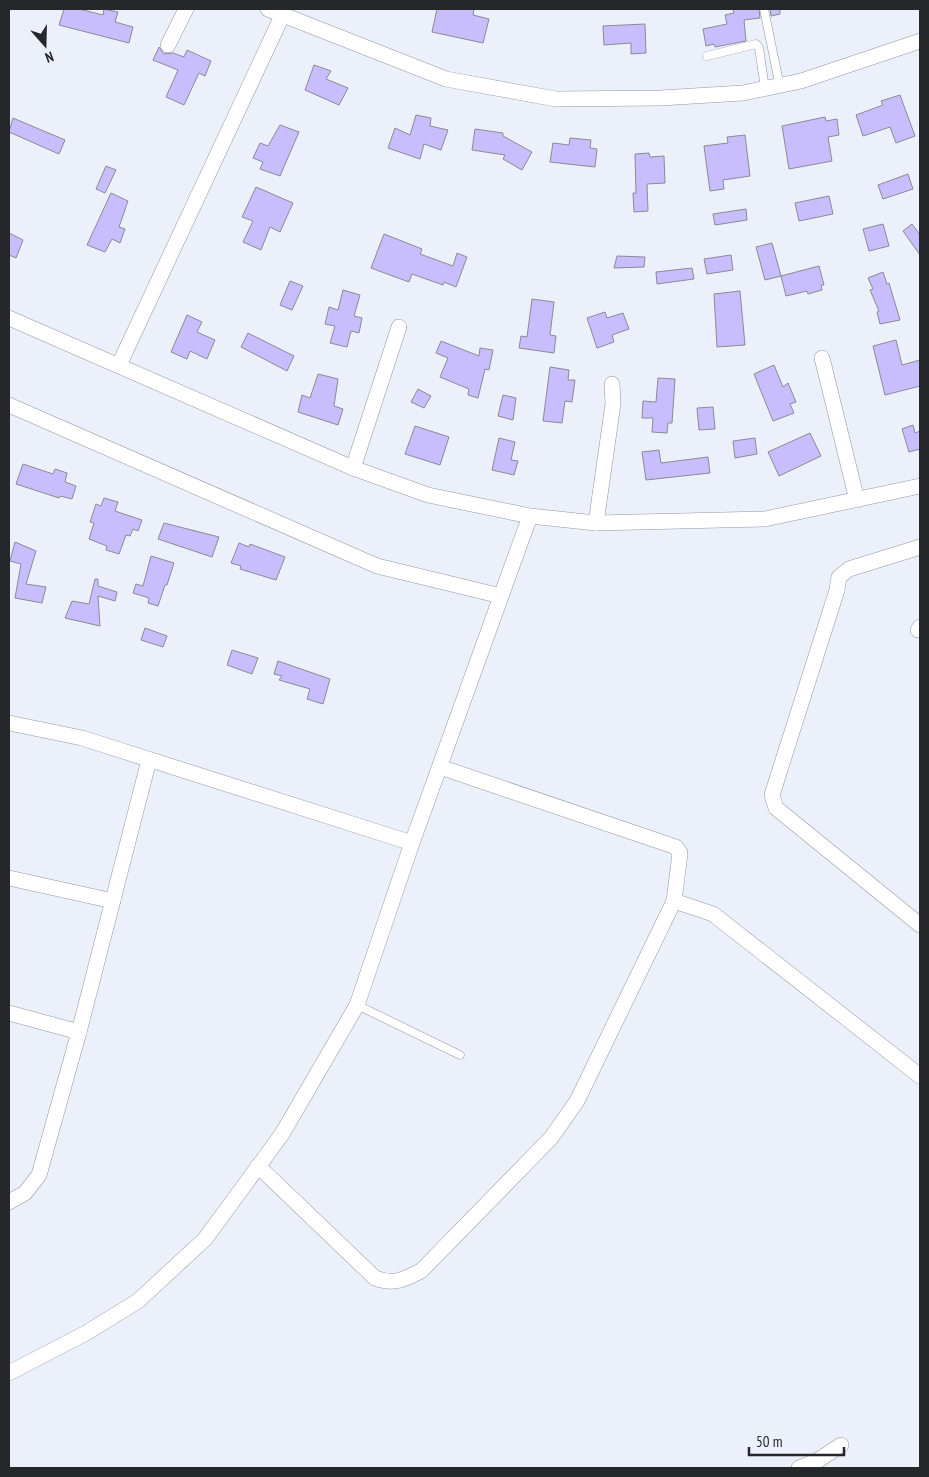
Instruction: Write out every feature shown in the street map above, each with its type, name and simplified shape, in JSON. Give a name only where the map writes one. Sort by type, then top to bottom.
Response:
[{"type":"street","points":[[168,45],[186,9]]},
{"type":"street","points":[[268,9],[446,78],[556,99],[660,98],[772,88],[920,41]]},
{"type":"street","points":[[119,365],[282,14]]},
{"type":"street","points":[[9,318],[353,468],[428,495],[530,516],[596,522],[765,519],[920,486]]},
{"type":"street","points":[[353,468],[398,327]]},
{"type":"street","points":[[822,358],[858,500]]},
{"type":"street","points":[[596,522],[613,404],[612,384]]},
{"type":"street","points":[[9,405],[377,566],[501,596]]},
{"type":"street","points":[[9,1373],[86,1333],[138,1301],[206,1239],[282,1134],[357,1005],[412,842],[530,516]]},
{"type":"street","points":[[920,548],[849,569],[839,577],[837,590],[772,795],[776,808],[920,925]]},
{"type":"street","points":[[9,723],[82,738],[412,842]]},
{"type":"street","points":[[9,1202],[25,1192],[39,1175],[80,1032],[149,760]]},
{"type":"street","points":[[258,1166],[375,1278],[388,1283],[400,1282],[421,1272],[551,1138],[577,1101],[674,901],[680,853],[676,848],[440,767]]},
{"type":"street","points":[[9,878],[113,901]]},
{"type":"street","points":[[674,901],[713,914],[920,1076]]},
{"type":"street","points":[[9,1013],[80,1032]]},
{"type":"street","points":[[799,1468],[817,1461],[840,1445]]},
{"type":"lane","points":[[764,9],[772,88]]},
{"type":"lane","points":[[707,56],[756,44],[772,88]]},
{"type":"lane","points":[[357,1005],[460,1055]]},
{"type":"building","points":[[64,9],[79,9],[103,15],[104,9],[118,12],[115,22],[133,27],[129,43],[59,25]]},
{"type":"building","points":[[437,9],[474,9],[473,15],[489,19],[483,43],[432,32]]},
{"type":"building","points":[[733,9],[759,9],[760,18],[744,20],[746,41],[715,47],[714,44],[706,46],[703,29],[727,24],[725,15],[734,13]]},
{"type":"building","points":[[770,9],[780,9],[780,14],[771,16]]},
{"type":"building","points":[[645,24],[646,53],[631,54],[631,43],[604,45],[603,26]]},
{"type":"building","points":[[159,47],[164,54],[173,53],[184,57],[187,50],[211,61],[205,76],[199,73],[184,105],[166,97],[178,70],[153,60]]},
{"type":"building","points":[[314,65],[331,71],[326,79],[348,88],[339,105],[305,90]]},
{"type":"building","points":[[900,95],[915,136],[896,143],[890,127],[863,136],[856,115],[883,105],[881,101]]},
{"type":"building","points":[[416,115],[431,118],[430,126],[448,130],[441,150],[424,144],[420,159],[388,148],[395,128],[410,135]]},
{"type":"building","points":[[825,117],[826,121],[837,119],[839,135],[828,137],[832,161],[789,169],[782,126]]},
{"type":"building","points":[[13,118],[65,140],[59,154],[9,132]]},
{"type":"building","points":[[280,125],[299,132],[280,176],[260,169],[263,162],[253,158],[260,143],[268,146]]},
{"type":"building","points":[[475,129],[503,133],[503,136],[532,152],[522,170],[503,159],[505,155],[472,150]]},
{"type":"building","points":[[745,135],[750,176],[723,180],[724,189],[710,191],[704,146],[728,143],[727,137]]},
{"type":"building","points":[[570,138],[591,140],[590,148],[597,149],[595,167],[550,162],[553,143],[569,145]]},
{"type":"building","points":[[649,153],[650,157],[664,156],[665,183],[647,184],[648,211],[634,212],[633,193],[636,193],[635,154]]},
{"type":"building","points":[[106,166],[116,170],[105,193],[96,189]]},
{"type":"building","points":[[908,174],[913,189],[883,199],[878,185]]},
{"type":"building","points":[[256,187],[293,203],[280,232],[270,227],[261,250],[243,242],[253,221],[242,217]]},
{"type":"building","points":[[111,193],[128,201],[119,227],[125,229],[120,243],[112,239],[105,252],[87,245]]},
{"type":"building","points":[[829,196],[833,214],[799,221],[795,203]]},
{"type":"building","points":[[746,209],[747,220],[715,225],[713,214]]},
{"type":"building","points":[[883,224],[889,246],[869,251],[863,229]]},
{"type":"building","points":[[912,224],[920,235],[920,255],[903,231]]},
{"type":"building","points":[[9,233],[23,240],[16,258],[9,255]]},
{"type":"building","points":[[384,234],[422,249],[420,254],[453,266],[457,253],[467,257],[456,287],[444,282],[443,285],[412,274],[409,282],[371,268]]},
{"type":"building","points":[[772,243],[781,276],[765,280],[756,247]]},
{"type":"building","points":[[731,255],[733,270],[707,274],[704,259]]},
{"type":"building","points":[[617,256],[645,257],[644,267],[614,268]]},
{"type":"building","points":[[819,266],[824,285],[821,285],[822,290],[808,294],[807,291],[786,296],[781,276]]},
{"type":"building","points":[[692,268],[694,279],[657,284],[656,272]]},
{"type":"building","points":[[883,272],[887,284],[889,283],[900,320],[880,324],[877,312],[879,311],[870,290],[873,289],[868,278]]},
{"type":"building","points":[[290,281],[303,286],[292,310],[280,305]]},
{"type":"building","points":[[343,290],[360,295],[354,316],[362,318],[359,333],[351,331],[347,347],[330,343],[335,326],[325,324],[329,307],[338,310]]},
{"type":"building","points":[[740,291],[745,345],[717,347],[714,294]]},
{"type":"building","points":[[532,299],[554,302],[550,335],[556,336],[554,353],[519,348],[521,336],[527,337]]},
{"type":"building","points":[[605,312],[607,318],[623,313],[629,329],[612,335],[614,342],[597,348],[587,318]]},
{"type":"building","points":[[187,315],[202,322],[197,332],[215,340],[207,359],[190,351],[187,359],[171,352]]},
{"type":"building","points":[[248,333],[294,356],[287,371],[241,347]]},
{"type":"building","points":[[896,340],[902,365],[920,360],[920,386],[885,395],[873,346]]},
{"type":"building","points":[[441,341],[479,356],[480,348],[493,350],[489,370],[485,369],[478,398],[468,395],[469,389],[440,377],[448,358],[436,353]]},
{"type":"building","points":[[774,365],[783,387],[788,383],[796,402],[790,404],[794,413],[773,421],[754,374]]},
{"type":"building","points":[[550,367],[569,370],[568,380],[575,380],[572,402],[565,401],[562,423],[543,421]]},
{"type":"building","points":[[318,374],[338,379],[334,406],[343,409],[338,425],[298,412],[302,395],[310,398]]},
{"type":"building","points":[[658,378],[675,379],[672,423],[668,423],[667,433],[652,432],[653,418],[642,418],[643,401],[656,402]]},
{"type":"building","points":[[418,389],[431,396],[424,408],[411,402]]},
{"type":"building","points":[[503,395],[516,398],[513,420],[498,416]]},
{"type":"building","points":[[713,407],[715,429],[699,430],[697,408]]},
{"type":"building","points":[[913,425],[915,433],[920,431],[920,449],[909,452],[902,429]]},
{"type":"building","points":[[415,426],[449,437],[440,465],[405,454]]},
{"type":"building","points":[[810,433],[821,456],[779,476],[768,452]]},
{"type":"building","points":[[499,438],[515,442],[511,460],[518,461],[514,475],[492,470]]},
{"type":"building","points":[[755,438],[757,454],[735,458],[733,441]]},
{"type":"building","points":[[659,450],[661,463],[708,457],[710,473],[646,480],[642,452]]},
{"type":"building","points":[[23,464],[53,474],[55,469],[67,473],[65,482],[76,486],[72,499],[60,496],[59,498],[16,484]]},
{"type":"building","points":[[104,498],[118,502],[115,511],[142,520],[138,531],[133,529],[130,536],[126,535],[119,554],[106,550],[107,546],[89,539],[94,523],[90,522],[96,504],[101,506]]},
{"type":"building","points":[[164,523],[219,537],[212,557],[158,539]]},
{"type":"building","points":[[15,542],[36,551],[26,584],[46,587],[42,603],[15,598],[21,564],[10,561]]},
{"type":"building","points":[[239,543],[249,547],[250,544],[285,557],[276,580],[240,569],[241,566],[231,563]]},
{"type":"building","points":[[151,556],[174,563],[158,606],[148,603],[149,598],[133,593],[136,584],[143,586]]},
{"type":"building","points":[[95,579],[98,579],[98,586],[117,592],[115,601],[98,596],[100,626],[65,618],[72,601],[89,604]]},
{"type":"building","points":[[145,628],[167,636],[163,647],[141,640]]},
{"type":"building","points":[[232,650],[258,658],[252,674],[227,665]]},
{"type":"building","points":[[278,661],[330,679],[323,704],[307,699],[310,689],[279,680],[282,676],[274,674]]}]
